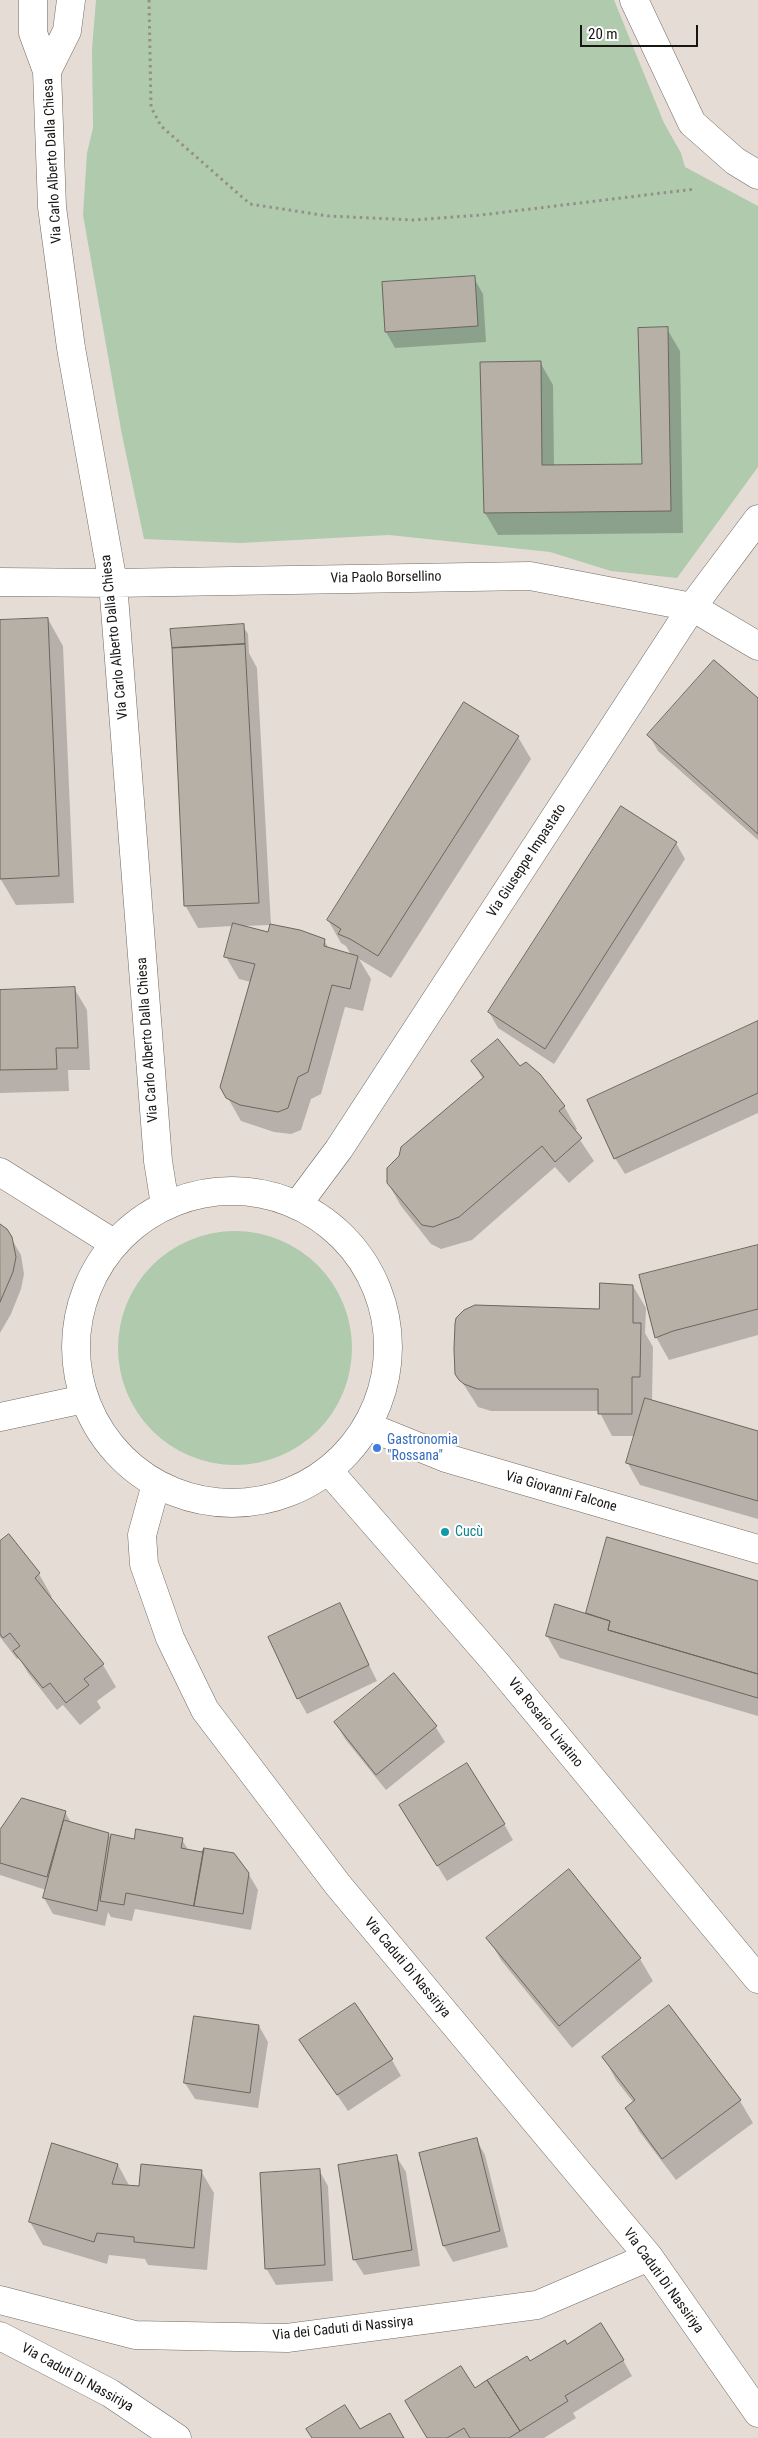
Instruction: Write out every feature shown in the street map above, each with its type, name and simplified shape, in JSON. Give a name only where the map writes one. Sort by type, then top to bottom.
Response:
[{"type":"street","name":"Via Carlo Alberto Dalla Chiesa","points":[[32,0],[33,33],[47,71],[52,207],[70,348],[112,583],[158,1161],[165,1205]]},
{"type":"street","name":"Via Carlo Alberto Dalla Chiesa","points":[[47,71],[67,31],[71,0]]},
{"type":"street","points":[[634,0],[692,123],[735,162],[758,175]]},
{"type":"street","name":"Via Giuseppe Impastato","points":[[298,1204],[339,1149],[692,607],[758,519]]},
{"type":"street","name":"Via Paolo Borsellino","points":[[0,582],[112,583],[530,576],[692,607],[758,646]]},
{"type":"street","points":[[0,1172],[115,1244]]},
{"type":"street","points":[[254,1191],[298,1204],[335,1228],[363,1260],[382,1300],[389,1343],[384,1386],[367,1426],[328,1470],[298,1489],[263,1501],[217,1502],[190,1498],[156,1484],[126,1462],[101,1433],[84,1399],[76,1345],[86,1291],[115,1244],[165,1205],[209,1192],[254,1191]]},
{"type":"street","points":[[0,1417],[84,1399]]},
{"type":"street","name":"Via Giovanni Falcone","points":[[367,1426],[446,1458],[758,1549]]},
{"type":"street","name":"Via Rosario Livatino","points":[[328,1470],[496,1664],[758,1979]]},
{"type":"street","name":"Via Caduti Di Nassiriya","points":[[156,1484],[142,1535],[144,1564],[170,1638],[205,1710],[338,1885],[649,2257],[758,2413]]},
{"type":"street","name":"Via dei Caduti di Nassirya","points":[[0,2300],[135,2334],[287,2338],[537,2305],[649,2257]]},
{"type":"street","name":"Via Caduti Di Nassiriya","points":[[0,2336],[110,2393],[177,2438]]},
{"type":"path","points":[[149,0],[151,107],[161,126],[250,204],[328,216],[414,220],[481,215],[695,189]]},
{"type":"green space","points":[[96,0],[614,0],[664,123],[681,153],[685,167],[758,206],[758,467],[677,578],[611,571],[550,552],[389,535],[240,543],[144,539],[122,435],[83,215],[87,153],[93,128],[92,49]]},
{"type":"green space","points":[[235,1231],[258,1233],[280,1240],[300,1251],[318,1265],[332,1283],[343,1303],[350,1325],[352,1348],[350,1371],[343,1393],[332,1413],[318,1431],[300,1445],[280,1456],[258,1463],[235,1465],[212,1463],[190,1456],[170,1445],[152,1431],[138,1413],[127,1393],[120,1371],[118,1348],[120,1325],[127,1303],[138,1283],[152,1265],[170,1251],[190,1240],[212,1233]]},
{"type":"building","points":[[475,276],[478,326],[385,332],[382,282]]},
{"type":"building","points":[[668,327],[671,511],[484,513],[480,362],[541,361],[542,465],[642,464],[638,328]]},
{"type":"building","points":[[48,618],[59,876],[0,879],[0,620]]},
{"type":"building","points":[[244,624],[245,644],[172,648],[170,629]]},
{"type":"building","points":[[245,644],[259,903],[184,906],[172,648]]},
{"type":"building","points":[[714,660],[758,698],[758,834],[647,735]]},
{"type":"building","points":[[464,702],[519,736],[378,956],[338,934],[341,929],[327,920]]},
{"type":"building","points":[[621,806],[677,842],[545,1049],[488,1012]]},
{"type":"building","points":[[233,923],[268,932],[270,924],[300,930],[325,939],[324,946],[358,956],[350,989],[332,985],[308,1072],[298,1077],[288,1108],[278,1112],[240,1105],[226,1098],[220,1087],[255,964],[224,957]]},
{"type":"building","points":[[75,987],[78,1048],[56,1048],[57,1069],[0,1070],[0,990]]},
{"type":"building","points":[[758,1021],[758,1093],[614,1159],[587,1100]]},
{"type":"building","points":[[498,1039],[520,1066],[526,1062],[540,1074],[565,1106],[559,1111],[582,1138],[555,1162],[542,1146],[459,1217],[433,1227],[422,1225],[387,1183],[387,1168],[399,1156],[401,1147],[484,1077],[471,1061]]},
{"type":"building","points":[[0,1224],[7,1229],[12,1237],[16,1257],[13,1272],[0,1302]]},
{"type":"building","points":[[758,1245],[758,1309],[673,1331],[655,1338],[639,1275]]},
{"type":"building","points":[[600,1283],[633,1285],[633,1323],[641,1323],[640,1377],[632,1377],[632,1414],[598,1414],[598,1389],[477,1389],[464,1384],[455,1374],[455,1324],[456,1318],[464,1310],[475,1305],[599,1309]]},
{"type":"building","points":[[645,1398],[758,1431],[758,1501],[626,1463]]},
{"type":"building","points":[[9,1534],[40,1573],[35,1578],[104,1664],[84,1679],[89,1685],[66,1703],[50,1683],[43,1688],[13,1651],[20,1646],[10,1633],[3,1638],[0,1634],[0,1541]]},
{"type":"building","points":[[607,1537],[758,1581],[758,1674],[608,1630],[610,1621],[586,1613]]},
{"type":"building","points":[[340,1603],[369,1665],[297,1699],[268,1637]]},
{"type":"building","points":[[555,1604],[610,1621],[608,1630],[758,1674],[758,1698],[546,1636]]},
{"type":"building","points":[[394,1673],[437,1726],[376,1775],[334,1722]]},
{"type":"building","points":[[467,1763],[505,1824],[437,1866],[399,1805]]},
{"type":"building","points":[[22,1798],[66,1811],[47,1877],[0,1863],[0,1830]]},
{"type":"building","points":[[64,1820],[109,1833],[97,1911],[43,1898]]},
{"type":"building","points":[[136,1829],[183,1838],[181,1848],[202,1852],[204,1849],[194,1906],[126,1893],[124,1905],[100,1901],[111,1834],[134,1839]]},
{"type":"building","points":[[204,1848],[234,1853],[249,1873],[243,1914],[194,1906]]},
{"type":"building","points":[[569,1869],[641,1958],[559,2026],[486,1938]]},
{"type":"building","points":[[355,2003],[393,2059],[337,2095],[299,2040]]},
{"type":"building","points":[[669,2005],[741,2100],[662,2159],[625,2108],[635,2100],[602,2057]]},
{"type":"building","points":[[194,2016],[259,2025],[250,2093],[184,2083]]},
{"type":"building","points":[[477,2138],[500,2231],[443,2246],[419,2153]]},
{"type":"building","points":[[52,2143],[118,2164],[112,2184],[139,2186],[141,2164],[202,2170],[194,2248],[134,2242],[134,2237],[97,2233],[94,2242],[29,2222]]},
{"type":"building","points":[[397,2155],[412,2250],[353,2260],[338,2165]]},
{"type":"building","points":[[320,2169],[325,2265],[265,2269],[260,2173]]},
{"type":"building","points":[[601,2323],[624,2360],[565,2396],[568,2401],[520,2431],[487,2380],[527,2356],[530,2361],[565,2340],[567,2344]]},
{"type":"building","points":[[461,2366],[475,2388],[487,2380],[520,2431],[509,2438],[470,2438],[464,2428],[447,2438],[427,2438],[405,2401]]},
{"type":"building","points":[[345,2405],[360,2429],[390,2413],[404,2438],[312,2438],[306,2429]]},
{"type":"place","name":"Gastronomia \"Rossana\"","points":[[377,1448]]},
{"type":"place","name":"Cucù","points":[[445,1532]]}]
